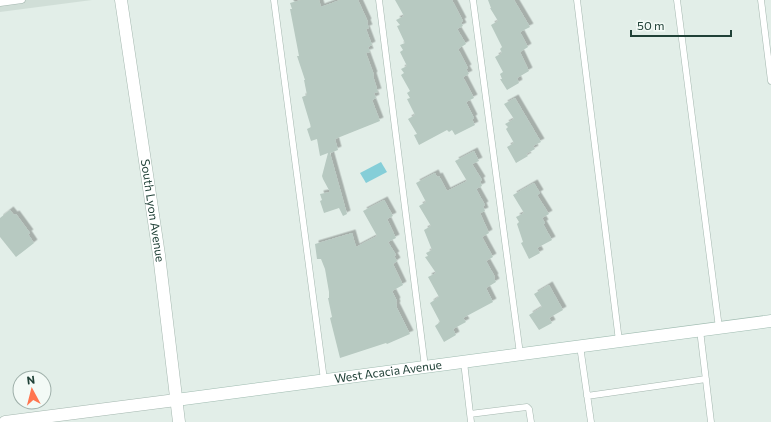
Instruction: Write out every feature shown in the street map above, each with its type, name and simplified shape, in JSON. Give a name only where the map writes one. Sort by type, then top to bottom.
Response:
[{"type":"street","name":"South Lyon Avenue","points":[[121,0],[159,255],[179,422]]},
{"type":"street","name":"West Acacia Avenue","points":[[5,422],[771,321]]},
{"type":"lane","points":[[0,3],[22,0]]},
{"type":"lane","points":[[274,0],[324,380]]},
{"type":"lane","points":[[379,0],[425,367]]},
{"type":"lane","points":[[473,0],[520,354]]},
{"type":"lane","points":[[577,0],[619,341]]},
{"type":"lane","points":[[677,0],[719,328]]},
{"type":"lane","points":[[761,0],[768,31],[771,81]]},
{"type":"lane","points":[[700,330],[711,422]]},
{"type":"lane","points":[[580,346],[591,422]]},
{"type":"lane","points":[[464,362],[471,422]]},
{"type":"lane","points":[[587,396],[706,379]]},
{"type":"lane","points":[[470,414],[528,407],[531,422]]},
{"type":"shaded area","points":[[0,0],[92,0],[0,12]]},
{"type":"water","points":[[381,162],[387,172],[366,183],[360,173]]},
{"type":"building","points":[[301,0],[319,0],[321,7],[340,0],[358,0],[368,22],[369,28],[366,29],[372,45],[368,47],[370,52],[366,53],[378,92],[374,93],[376,98],[372,100],[380,121],[335,139],[338,150],[330,153],[347,214],[343,216],[339,208],[324,213],[320,201],[322,200],[320,194],[330,192],[322,176],[328,153],[320,156],[317,139],[311,141],[307,129],[311,127],[302,97],[307,95],[305,80],[297,56],[299,56],[290,9],[292,9],[290,3]]},
{"type":"building","points":[[395,0],[452,0],[463,21],[461,22],[463,26],[457,29],[466,44],[458,49],[468,68],[466,69],[469,74],[463,77],[474,98],[466,102],[474,118],[472,119],[475,125],[455,135],[452,130],[449,132],[447,130],[419,145],[414,135],[417,134],[408,119],[415,115],[407,99],[410,98],[407,93],[410,91],[401,75],[404,73],[401,69],[407,66],[400,52],[403,50],[400,45],[405,43],[397,26],[400,25],[396,20],[404,16]]},
{"type":"building","points":[[488,0],[514,0],[530,27],[520,32],[528,47],[520,52],[529,71],[517,78],[519,83],[507,90],[500,79],[502,79],[500,74],[503,72],[495,57],[502,53],[500,49],[502,47],[491,25],[498,21],[490,8]]},
{"type":"building","points":[[515,98],[541,142],[533,146],[535,149],[526,154],[528,156],[516,163],[507,147],[514,143],[506,129],[508,127],[505,124],[514,119],[504,104]]},
{"type":"building","points":[[474,151],[479,161],[472,164],[482,180],[480,181],[482,186],[476,189],[485,205],[483,206],[485,211],[480,213],[489,233],[482,237],[493,257],[486,261],[495,277],[496,282],[486,288],[493,302],[463,318],[466,322],[453,329],[456,335],[444,342],[435,326],[440,322],[430,303],[439,297],[428,277],[436,273],[425,257],[428,256],[426,253],[432,250],[424,230],[431,226],[419,206],[426,202],[416,183],[435,173],[437,177],[439,176],[447,191],[467,181],[455,161]]},
{"type":"building","points":[[534,183],[540,193],[537,195],[549,214],[542,218],[545,223],[543,224],[552,240],[537,248],[540,253],[529,259],[521,243],[523,242],[517,224],[519,222],[516,217],[524,213],[513,195]]},
{"type":"building","points":[[384,200],[393,216],[387,219],[396,238],[388,242],[396,255],[394,256],[397,261],[393,264],[403,285],[392,291],[397,301],[396,306],[410,334],[387,344],[386,343],[340,358],[330,318],[332,317],[328,298],[329,292],[325,269],[321,259],[317,259],[315,244],[352,233],[356,247],[377,236],[363,211]]},
{"type":"building","points":[[10,210],[14,215],[16,214],[30,233],[28,234],[34,243],[16,257],[0,237],[0,218]]},
{"type":"building","points":[[549,285],[563,310],[549,318],[552,323],[539,330],[529,315],[542,307],[534,294]]}]
